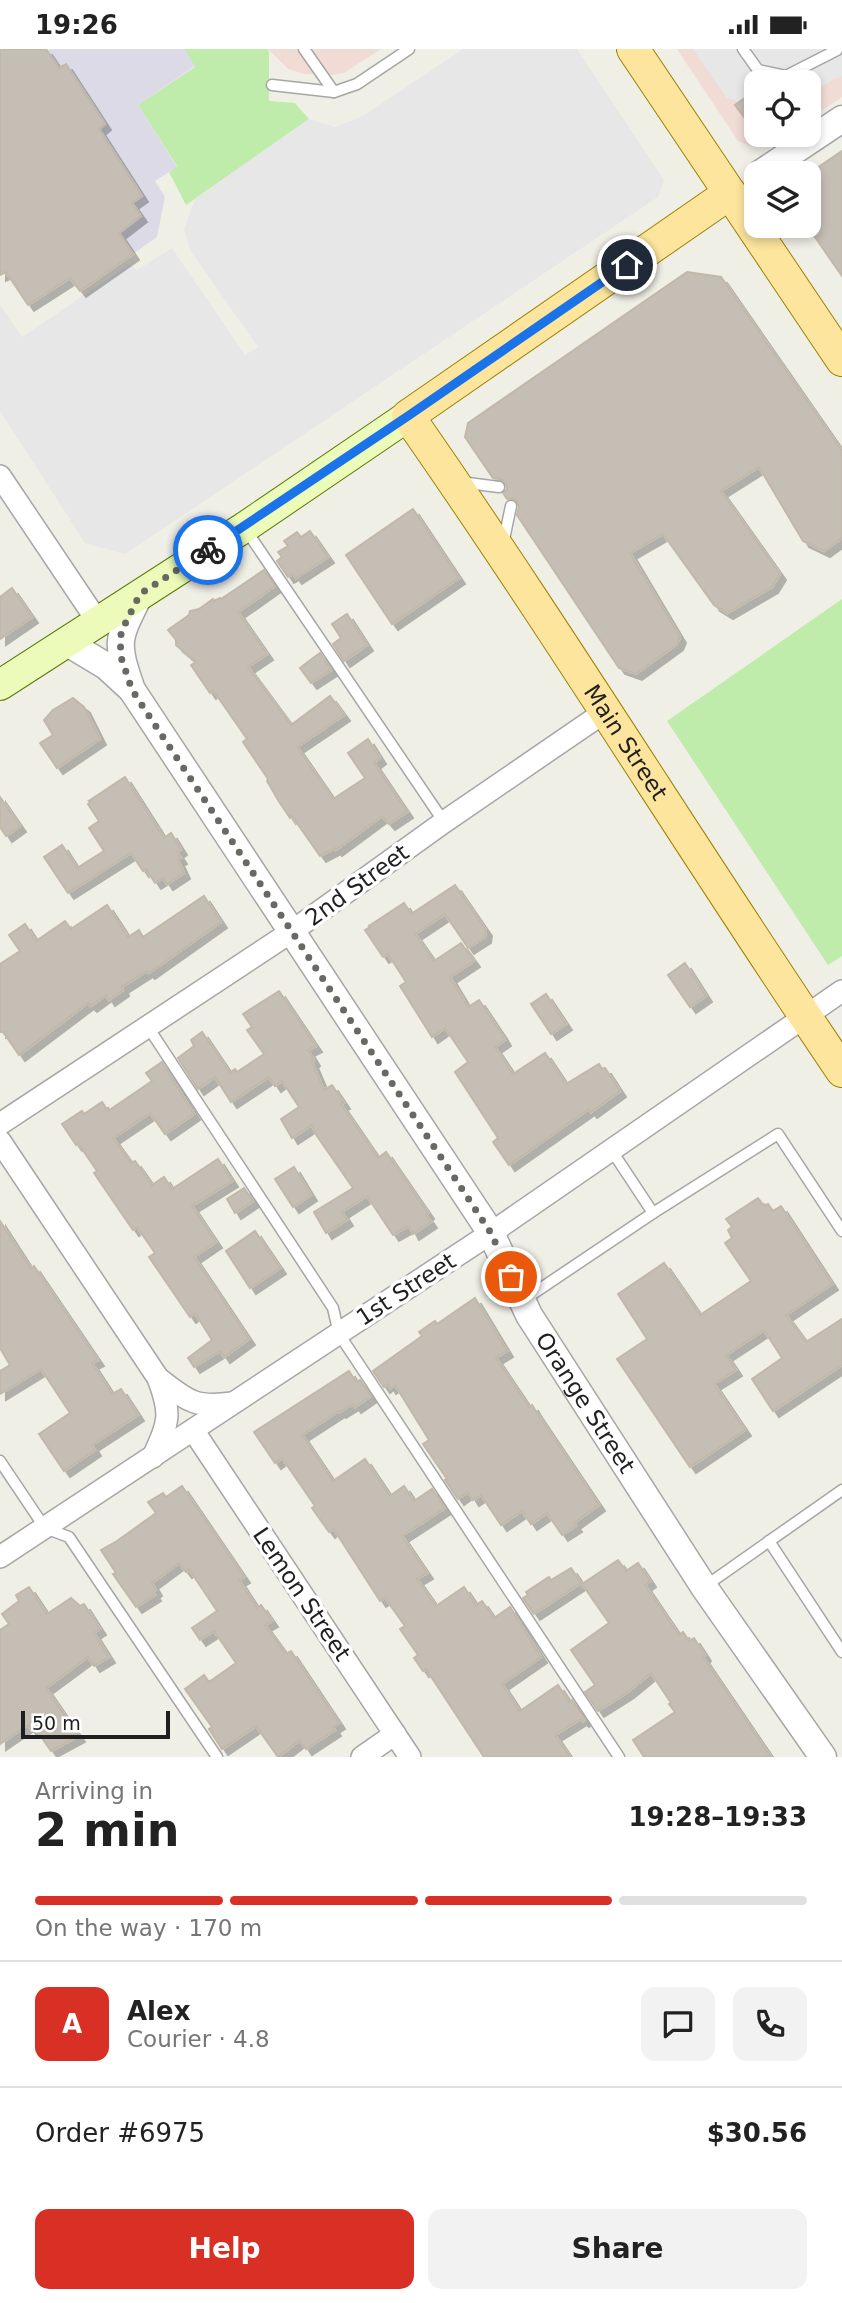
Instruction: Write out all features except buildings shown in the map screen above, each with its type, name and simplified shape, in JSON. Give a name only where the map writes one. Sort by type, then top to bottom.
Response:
[{"type":"main road","points":[[633,49],[743,185],[838,346]]},
{"type":"main road","points":[[0,685],[245,527],[743,185]]},
{"type":"main road","name":"Main Street","points":[[408,416],[454,481],[842,1071]]},
{"type":"street","points":[[779,161],[842,120]]},
{"type":"street","points":[[0,476],[97,622]]},
{"type":"street","name":"Orange Street","points":[[132,690],[120,654],[121,632],[140,594]]},
{"type":"street","name":"Orange Street","points":[[66,642],[106,666],[132,690],[491,1233],[529,1315],[704,1587],[823,1757]]},
{"type":"street","name":"2nd Street","points":[[0,1124],[291,932],[606,711]]},
{"type":"street","name":"1st Street","points":[[0,1557],[491,1233],[842,991]]},
{"type":"street","points":[[0,1141],[158,1378],[168,1404],[167,1425],[153,1457]]},
{"type":"street","points":[[158,1378],[184,1398],[207,1406],[235,1403]]},
{"type":"street","name":"Lemon Street","points":[[193,1430],[410,1757]]},
{"type":"street","points":[[362,1757],[395,1734]]},
{"type":"lane","points":[[304,49],[334,92]]},
{"type":"lane","points":[[272,85],[334,92],[357,84],[409,49]]},
{"type":"lane","points":[[743,49],[758,70],[786,76],[837,49],[842,57]]},
{"type":"lane","points":[[454,481],[499,487]]},
{"type":"lane","points":[[501,554],[511,506]]},
{"type":"lane","points":[[245,527],[444,823]]},
{"type":"lane","points":[[148,1027],[333,1308],[339,1334],[619,1757]]},
{"type":"lane","points":[[522,1301],[653,1213],[778,1134],[842,1231]]},
{"type":"lane","points":[[612,1151],[653,1213]]},
{"type":"lane","points":[[0,1461],[45,1528],[69,1537],[217,1757]]},
{"type":"lane","points":[[704,1587],[842,1490]]},
{"type":"lane","points":[[769,1541],[842,1652]]},
{"type":"shaded area","points":[[184,49],[195,66],[138,105],[177,167],[155,181],[165,197],[157,237],[133,254],[119,233],[132,203],[141,196],[98,129],[105,124],[67,64],[59,68],[47,51]]},
{"type":"shaded area","points":[[268,49],[381,49],[344,73],[331,75],[304,74],[288,69]]},
{"type":"shaded area","points":[[463,49],[577,49],[664,180],[658,197],[125,554],[85,543],[0,411],[0,305],[22,337],[130,264],[137,270],[172,248],[245,355],[258,347],[190,250],[184,229],[195,199],[309,119],[335,127],[363,116]]},
{"type":"shaded area","points":[[677,49],[842,49],[842,97],[821,111],[821,70],[744,70],[744,143],[738,141]]},
{"type":"shaded area","points":[[693,49],[842,49],[842,76],[821,87],[821,70],[744,70],[744,98],[738,102],[726,97]]},
{"type":"green space","points":[[184,49],[268,49],[269,101],[295,103],[309,119],[186,205],[169,172],[177,166],[138,105],[195,67]]},
{"type":"green space","points":[[842,599],[842,956],[828,965],[667,721]]},
{"type":"way so far","points":[[208,550],[140,594],[121,632],[120,654],[132,690],[491,1233],[511,1277]]},
{"type":"route","points":[[208,550],[627,265]]}]
